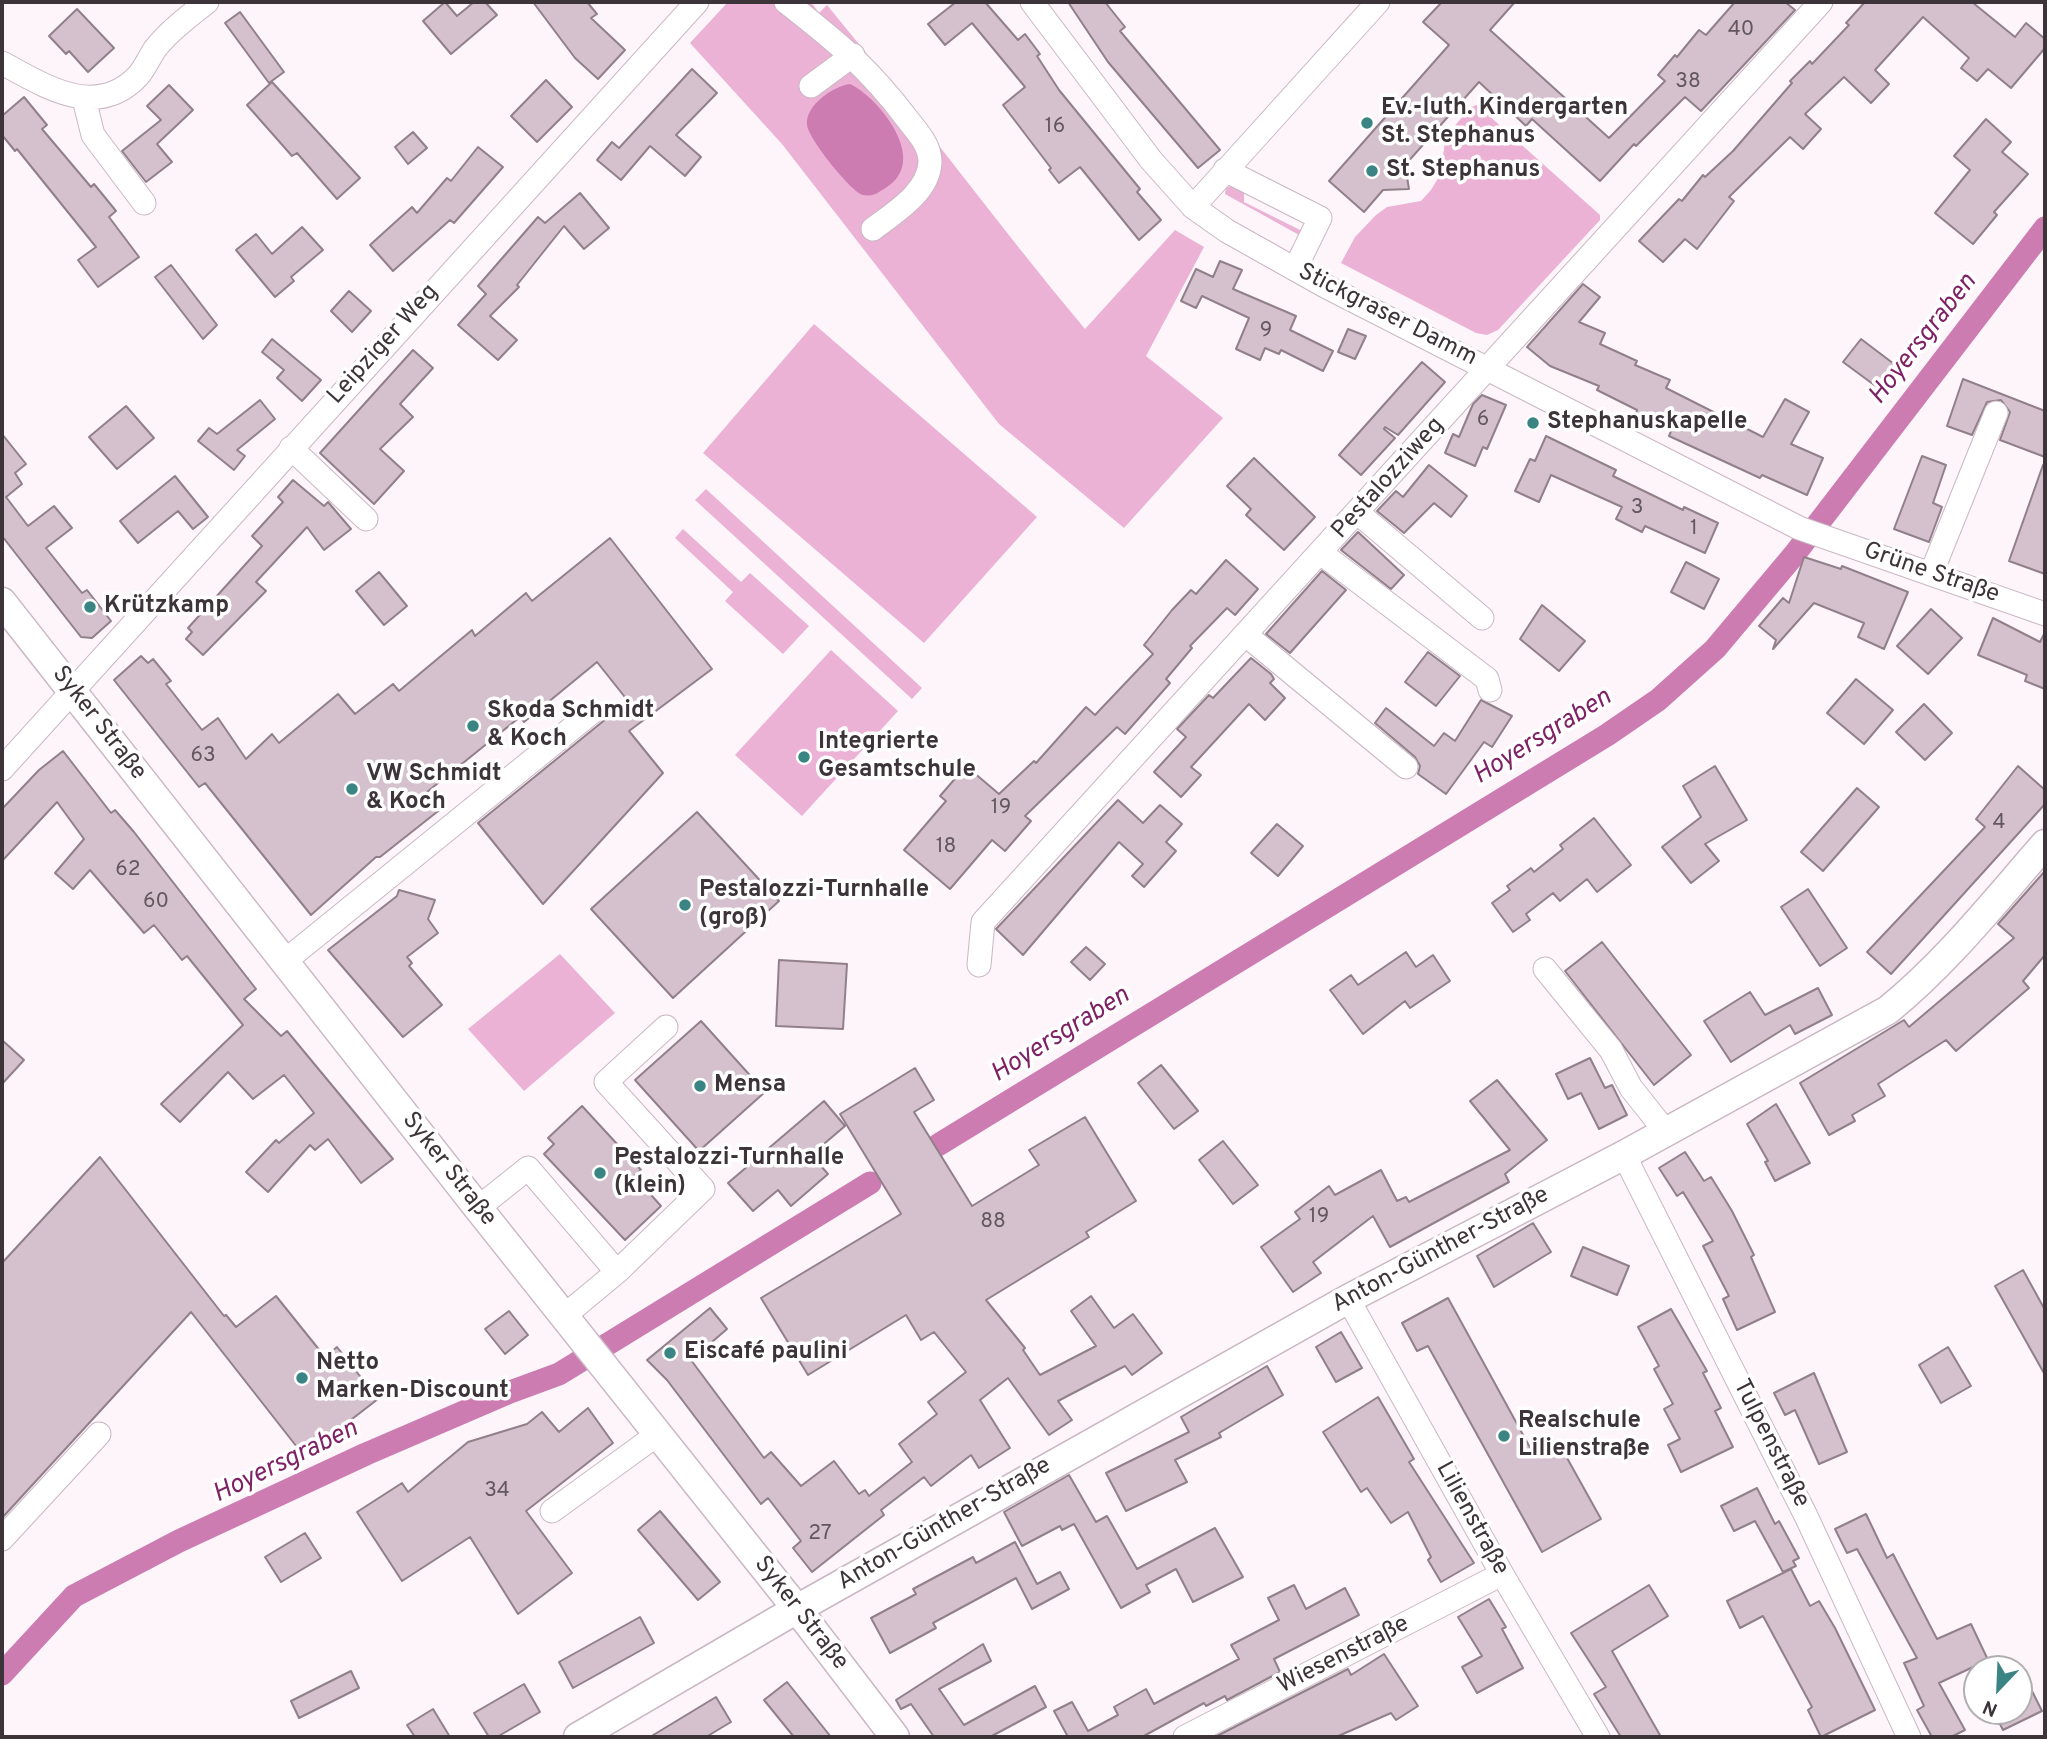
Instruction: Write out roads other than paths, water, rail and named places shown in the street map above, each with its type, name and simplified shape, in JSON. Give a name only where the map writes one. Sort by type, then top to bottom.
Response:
[{"type":"main road","name":"Syker Straße","points":[[2,602],[797,1609],[895,1737]]},
{"type":"main road","name":"Anton-Günther-Straße","points":[[578,1737],[797,1609],[1348,1298],[1624,1155],[1888,1010],[1911,991],[1956,944],[2045,844]]},
{"type":"street","points":[[2,62],[47,87],[84,99],[100,99],[119,93],[139,75],[156,48],[207,2]]},
{"type":"street","name":"Leipziger Weg","points":[[2,769],[697,2]]},
{"type":"street","points":[[786,2],[853,55],[878,79],[927,145],[930,163],[922,185],[906,204],[873,229]]},
{"type":"street","name":"Stickgraser Damm","points":[[1032,2],[1151,160],[1193,206],[1227,231],[1295,269],[1808,532]]},
{"type":"street","points":[[1193,206],[1378,2]]},
{"type":"street","name":"Pestalozziweg","points":[[979,965],[983,922],[1821,2]]},
{"type":"street","points":[[811,86],[853,55]]},
{"type":"street","points":[[84,99],[93,135],[144,202]]},
{"type":"street","points":[[1225,170],[1320,218],[1295,269]]},
{"type":"street","points":[[1931,574],[1996,414]]},
{"type":"street","points":[[291,448],[366,519]]},
{"type":"street","points":[[1358,513],[1482,618]]},
{"type":"street","name":"Grüne Straße","points":[[1808,532],[2045,614]]},
{"type":"street","points":[[1321,553],[1487,679],[1489,690]]},
{"type":"street","points":[[1247,635],[1406,767]]},
{"type":"street","points":[[285,961],[592,712]]},
{"type":"street","points":[[1545,969],[1611,1050],[1631,1087],[1666,1132]]},
{"type":"street","points":[[571,1324],[617,1272],[703,1189],[606,1082],[666,1027]]},
{"type":"street","name":"Tulpenstraße","points":[[1624,1155],[1807,1516],[1909,1737]]},
{"type":"street","points":[[478,1208],[528,1168],[617,1272]]},
{"type":"street","name":"Lilienstraße","points":[[1348,1298],[1502,1574],[1598,1737]]},
{"type":"street","points":[[2,1539],[50,1476],[99,1434]]},
{"type":"street","points":[[552,1511],[658,1434]]},
{"type":"street","name":"Wiesenstraße","points":[[1185,1737],[1502,1574]]},
{"type":"waterway","name":"Hoyersgraben","points":[[938,1145],[1607,735],[1658,700],[1715,649],[1794,555],[2045,228]]},
{"type":"waterway","name":"Hoyersgraben","points":[[2,1674],[74,1596],[179,1541],[366,1454],[510,1392],[559,1374],[870,1183]]},
{"type":"place","name":"Ev.-luth. Kindergarten St. Stephanus","points":[[1367,123]]},
{"type":"place","name":"St. Stephanus","points":[[1372,171]]},
{"type":"place","name":"Stephanuskapelle","points":[[1533,423]]},
{"type":"place","name":"Krützkamp","points":[[90,607]]},
{"type":"place","name":"Skoda Schmidt & Koch","points":[[473,726]]},
{"type":"place","name":"Integrierte Gesamtschule","points":[[804,757]]},
{"type":"place","name":"VW Schmidt & Koch","points":[[352,789]]},
{"type":"place","name":"Pestalozzi-Turnhalle (groß)","points":[[685,905]]},
{"type":"place","name":"Mensa","points":[[700,1086]]},
{"type":"place","name":"Pestalozzi-Turnhalle (klein)","points":[[600,1173]]},
{"type":"place","name":"Eiscafé paulini","points":[[670,1353]]},
{"type":"place","name":"Netto Marken-Discount","points":[[302,1378]]},
{"type":"place","name":"Realschule Lilienstraße","points":[[1504,1436]]}]
